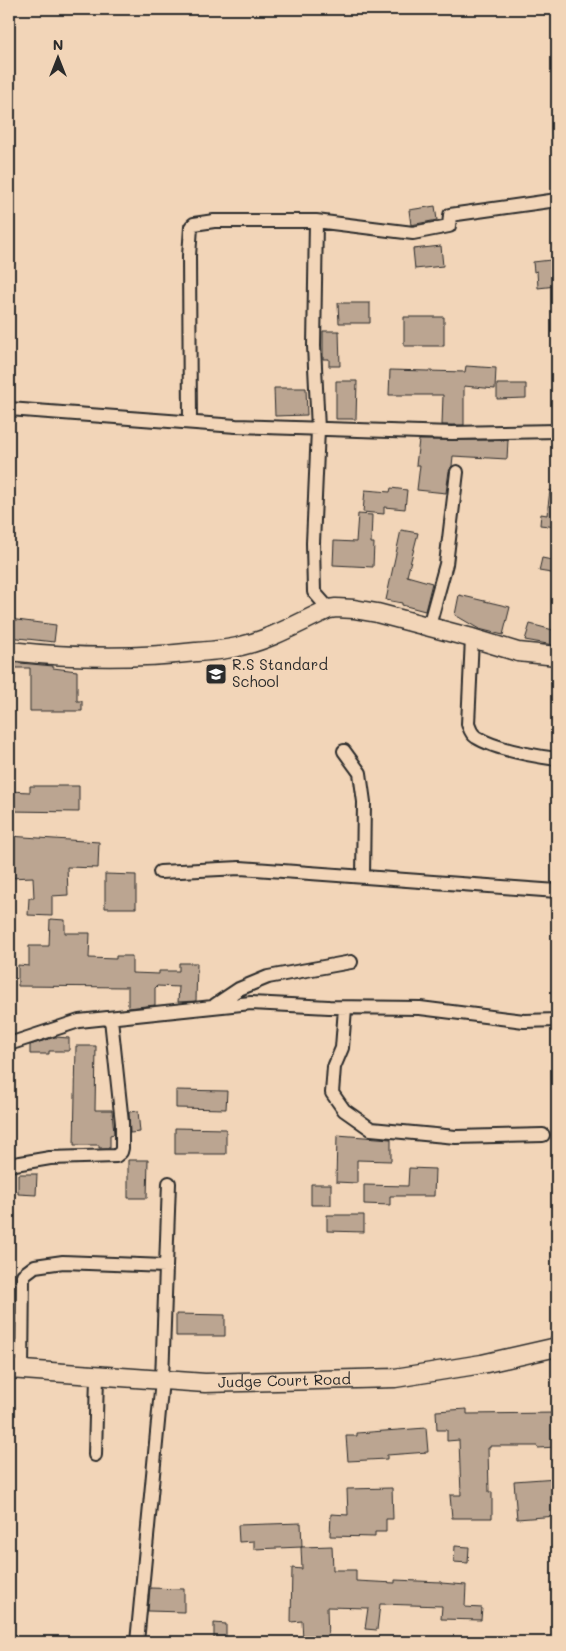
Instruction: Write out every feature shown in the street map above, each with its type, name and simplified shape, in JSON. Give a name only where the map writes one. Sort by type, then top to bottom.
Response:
[{"type":"street","points":[[190,422],[189,256],[191,227],[194,224],[214,221],[316,221],[413,233],[449,226],[450,215],[557,200]]},
{"type":"street","points":[[316,221],[314,346],[318,429],[313,543],[314,592],[329,609]]},
{"type":"street","points":[[9,409],[236,426],[452,433],[557,431]]},
{"type":"street","points":[[429,626],[446,564],[457,472]]},
{"type":"street","points":[[9,651],[126,657],[214,650],[241,646],[269,638],[329,609],[336,608],[354,609],[429,626],[518,652],[557,656]]},
{"type":"street","points":[[472,638],[468,724],[472,733],[476,737],[504,748],[557,758]]},
{"type":"street","points":[[344,751],[360,773],[364,802],[364,876]]},
{"type":"street","points":[[160,872],[240,868],[557,891]]},
{"type":"street","points":[[213,1007],[238,989],[268,977],[351,962]]},
{"type":"street","points":[[9,1044],[79,1021],[251,1003],[345,1008],[420,1008],[524,1020],[557,1020]]},
{"type":"street","points":[[345,1008],[342,1048],[334,1067],[332,1094],[344,1110],[371,1129],[456,1136],[543,1135]]},
{"type":"street","points":[[9,1165],[50,1158],[116,1156],[121,1152],[122,1123],[111,1019]]},
{"type":"street","points":[[137,1642],[140,1626],[144,1561],[164,1347],[169,1183]]},
{"type":"street","points":[[15,1370],[23,1275],[35,1266],[63,1262],[166,1266]]},
{"type":"street","name":"Judge Court Road","points":[[15,1370],[205,1383],[395,1378],[482,1364],[557,1347]]},
{"type":"street","points":[[94,1455],[96,1376]]},
{"type":"building","points":[[435,206],[437,220],[411,225],[409,210]]},
{"type":"building","points":[[441,246],[443,266],[415,269],[413,249]]},
{"type":"building","points":[[551,260],[556,286],[538,288],[537,271],[534,272],[533,262]]},
{"type":"building","points":[[338,303],[370,303],[370,323],[339,323]]},
{"type":"building","points":[[404,317],[444,317],[444,346],[404,346]]},
{"type":"building","points":[[323,331],[339,331],[340,366],[329,366],[329,359],[323,359]]},
{"type":"building","points":[[466,366],[496,368],[495,389],[464,386],[464,425],[442,425],[443,395],[389,395],[390,370],[465,372]]},
{"type":"building","points":[[336,381],[357,381],[356,419],[336,419]]},
{"type":"building","points":[[497,384],[526,384],[526,398],[497,399]]},
{"type":"building","points":[[274,388],[306,388],[307,415],[275,416]]},
{"type":"building","points":[[419,440],[508,440],[507,459],[453,456],[446,493],[417,490],[420,465],[416,465]]},
{"type":"building","points":[[391,488],[407,490],[405,509],[384,507],[384,514],[363,512],[365,490],[390,492]]},
{"type":"building","points":[[550,490],[557,491],[557,527],[540,525],[541,514],[547,515]]},
{"type":"building","points":[[358,514],[372,515],[371,543],[374,543],[373,567],[333,565],[334,541],[356,542]]},
{"type":"building","points":[[401,530],[418,533],[407,576],[432,583],[425,611],[386,600]]},
{"type":"building","points":[[542,558],[557,561],[557,574],[539,571]]},
{"type":"building","points":[[459,595],[510,607],[503,635],[479,629],[455,615]]},
{"type":"building","points":[[9,619],[56,625],[54,642],[9,637]]},
{"type":"building","points":[[530,624],[557,631],[553,645],[525,640]]},
{"type":"building","points":[[9,662],[53,666],[53,668],[77,671],[77,701],[82,701],[82,711],[30,711],[30,668],[9,668]]},
{"type":"building","points":[[30,786],[79,786],[79,812],[9,811],[9,791],[30,792]]},
{"type":"building","points":[[9,836],[99,842],[98,868],[67,867],[68,895],[52,896],[52,916],[28,915],[29,898],[34,898],[33,877],[9,878]]},
{"type":"building","points":[[105,874],[136,875],[136,908],[105,908]]},
{"type":"building","points":[[50,919],[65,920],[65,933],[90,933],[89,958],[116,959],[116,956],[132,956],[132,973],[159,974],[159,971],[179,971],[179,963],[197,963],[196,1001],[178,1002],[179,987],[157,986],[155,988],[155,1005],[128,1008],[128,987],[18,986],[18,965],[29,966],[29,946],[49,946]]},
{"type":"building","points":[[55,1037],[69,1038],[69,1051],[49,1051],[49,1054],[30,1054],[30,1045]]},
{"type":"building","points":[[76,1046],[96,1046],[95,1110],[112,1110],[114,1134],[110,1135],[110,1148],[99,1148],[99,1145],[74,1145]]},
{"type":"building","points":[[176,1090],[227,1091],[226,1109],[176,1108]]},
{"type":"building","points":[[138,1111],[140,1132],[130,1133],[129,1112]]},
{"type":"building","points":[[175,1128],[226,1129],[226,1154],[175,1154]]},
{"type":"building","points":[[337,1135],[391,1139],[391,1161],[357,1160],[357,1183],[336,1182]]},
{"type":"building","points":[[128,1160],[148,1160],[147,1198],[128,1198]]},
{"type":"building","points":[[409,1168],[435,1169],[434,1196],[390,1196],[390,1205],[364,1204],[364,1185],[408,1186]]},
{"type":"building","points":[[18,1174],[37,1174],[36,1195],[18,1194]]},
{"type":"building","points":[[311,1184],[331,1184],[331,1205],[311,1205]]},
{"type":"building","points":[[327,1215],[364,1215],[364,1232],[327,1231]]},
{"type":"building","points":[[176,1314],[225,1315],[225,1336],[176,1336]]},
{"type":"building","points":[[467,1409],[467,1414],[557,1413],[557,1447],[490,1446],[488,1448],[489,1492],[492,1492],[492,1518],[452,1518],[450,1495],[461,1495],[459,1440],[447,1441],[447,1430],[437,1430],[436,1411]]},
{"type":"building","points":[[426,1428],[428,1452],[387,1455],[387,1459],[348,1461],[346,1436],[357,1436],[357,1433]]},
{"type":"building","points":[[557,1478],[557,1516],[517,1519],[514,1481]]},
{"type":"building","points":[[392,1488],[393,1519],[386,1519],[386,1532],[375,1532],[375,1537],[330,1536],[331,1514],[348,1515],[347,1489]]},
{"type":"building","points":[[301,1523],[302,1547],[254,1549],[254,1541],[239,1542],[238,1525]]},
{"type":"building","points":[[332,1546],[333,1570],[356,1570],[356,1581],[395,1583],[395,1580],[466,1585],[465,1607],[482,1608],[481,1620],[441,1619],[442,1606],[380,1604],[377,1630],[365,1629],[368,1608],[327,1607],[328,1642],[316,1642],[316,1639],[303,1640],[302,1621],[291,1622],[292,1568],[302,1569],[301,1547]]},
{"type":"building","points":[[455,1546],[469,1547],[468,1563],[454,1562]]},
{"type":"building","points":[[150,1588],[184,1589],[184,1612],[148,1611]]},
{"type":"building","points":[[214,1623],[226,1624],[226,1642],[214,1642]]},
{"type":"place","name":"R.S Standard School","points":[[216,674]]}]
